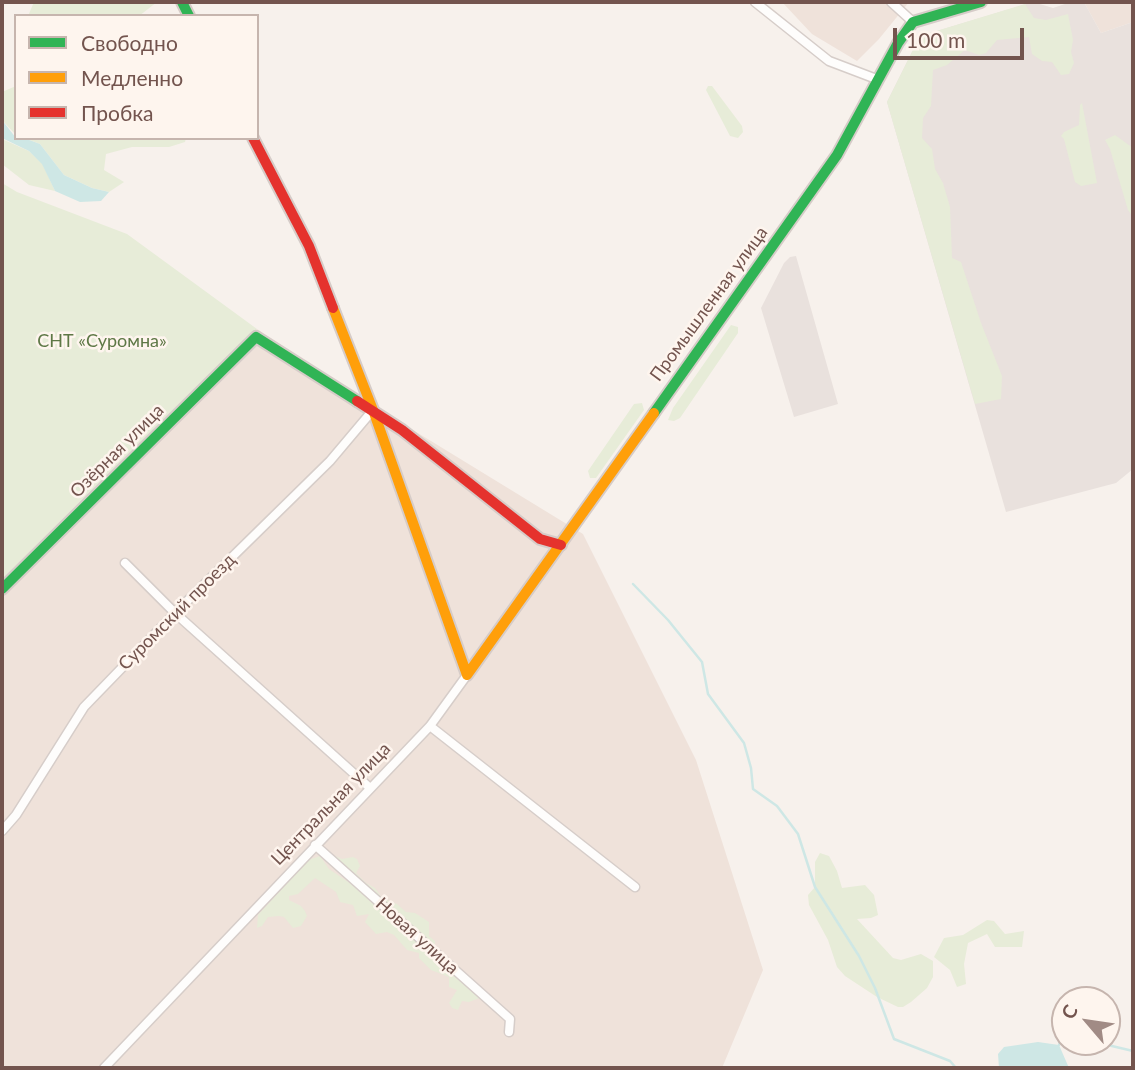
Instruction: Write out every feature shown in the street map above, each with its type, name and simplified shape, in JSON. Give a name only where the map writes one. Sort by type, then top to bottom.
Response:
[{"type":"street","points":[[755,2],[830,61],[879,80]]},
{"type":"street","points":[[891,2],[913,22],[981,2]]},
{"type":"street","name":"Промышленная улица","points":[[561,545],[837,155],[898,43],[913,22]]},
{"type":"street","points":[[254,140],[309,246],[373,410],[467,675]]},
{"type":"street","name":"Озёрная улица","points":[[2,589],[256,337],[373,410]]},
{"type":"street","points":[[373,410],[540,539],[561,545]]},
{"type":"street","name":"Суромский проезд","points":[[2,831],[16,815],[84,707],[175,613],[330,461],[373,410]]},
{"type":"street","name":"Центральная улица","points":[[104,1068],[430,726],[561,545]]},
{"type":"street","points":[[125,564],[175,613],[370,788]]},
{"type":"street","points":[[430,726],[635,887]]},
{"type":"street","name":"Новая улица","points":[[315,845],[509,1019],[509,1032]]},
{"type":"shaded area","points":[[782,2],[909,2],[857,61],[812,34]]},
{"type":"shaded area","points":[[1033,2],[1053,8],[1071,2],[1084,2],[1101,33],[1133,22],[1133,469],[1116,483],[1006,512],[887,102],[920,36]]},
{"type":"shaded area","points":[[1084,2],[1131,2],[1133,22],[1101,33]]},
{"type":"shaded area","points":[[796,256],[838,404],[794,417],[761,308],[784,263],[790,257]]},
{"type":"shaded area","points":[[257,329],[377,408],[583,534],[696,760],[763,970],[722,1068],[2,1068],[2,583]]},
{"type":"green space","points":[[34,2],[157,2],[142,14],[29,14]]},
{"type":"green space","points":[[1025,4],[1034,18],[1046,20],[1068,14],[1074,63],[1069,74],[1061,75],[1052,62],[1042,61],[1032,54],[1029,37],[997,40],[986,53],[979,55],[965,50],[947,65],[933,70],[931,106],[923,118],[922,138],[932,149],[935,169],[943,183],[950,207],[952,258],[961,262],[1002,376],[1001,399],[975,404],[887,102],[920,36]]},
{"type":"green space","points":[[708,86],[712,86],[742,126],[743,132],[738,138],[730,136],[706,90]]},
{"type":"green space","points":[[14,87],[14,133],[2,120],[2,92]]},
{"type":"green space","points":[[1082,103],[1097,183],[1081,186],[1075,182],[1061,136],[1079,125]]},
{"type":"green space","points":[[1115,135],[1133,148],[1133,217],[1128,210],[1105,140]]},
{"type":"green space","points":[[2,139],[29,151],[43,164],[55,191],[29,185],[2,164]]},
{"type":"green space","points":[[29,140],[186,140],[169,147],[132,147],[106,154],[104,170],[124,182],[109,192],[92,188],[64,175],[40,144]]},
{"type":"green space","name":"СНТ «Суромна»","points":[[2,183],[17,192],[127,234],[257,329],[2,583]]},
{"type":"green space","points":[[731,325],[738,327],[738,333],[680,418],[668,420],[673,408]]},
{"type":"green space","points":[[642,403],[644,410],[596,478],[590,478],[588,471],[634,404]]},
{"type":"green space","points":[[820,853],[829,856],[842,888],[865,885],[874,895],[878,915],[857,919],[893,958],[901,960],[921,954],[933,961],[933,977],[927,988],[903,1007],[877,997],[845,976],[837,967],[828,940],[809,905],[808,895],[815,887],[815,862]]},
{"type":"green space","points":[[333,855],[342,859],[357,859],[360,866],[356,873],[375,888],[382,898],[429,922],[429,936],[435,941],[435,945],[433,947],[330,857]]},
{"type":"green space","points":[[320,856],[329,869],[357,888],[482,997],[469,1002],[462,1001],[458,1010],[452,1008],[449,1003],[457,990],[449,987],[449,977],[431,970],[419,958],[419,953],[407,950],[394,935],[387,932],[376,934],[365,922],[369,914],[357,916],[353,905],[340,902],[336,892],[315,878],[298,894],[289,896],[289,900],[301,906],[307,916],[301,926],[293,928],[284,917],[279,916],[268,917],[262,926],[257,928],[258,915],[308,860]]},
{"type":"green space","points":[[987,920],[994,921],[1005,934],[1024,931],[1022,947],[995,947],[987,934],[968,943],[964,964],[966,984],[957,987],[950,970],[934,957],[944,938],[963,935]]},
{"type":"water","points":[[2,120],[14,135],[14,140],[29,140],[40,144],[64,175],[92,188],[109,192],[101,201],[80,202],[55,191],[42,164],[29,151],[2,138]]},
{"type":"water","points":[[1038,1042],[1051,1044],[1051,1056],[1064,1056],[1069,1068],[999,1068],[998,1054],[1004,1047]]},
{"type":"waterway","points":[[633,584],[668,620],[702,662],[708,694],[744,743],[753,789],[777,806],[798,834],[815,887],[859,956],[875,988],[894,1039],[950,1061],[956,1068]]},
{"type":"waterway","points":[[1121,1048],[1133,1051]]},
{"type":"traffic: fast","points":[[182,2],[188,14]]},
{"type":"traffic: fast","points":[[654,413],[837,155],[898,43],[913,22],[981,2]]},
{"type":"traffic: fast","points":[[2,589],[256,337],[357,401]]},
{"type":"traffic: slow","points":[[333,308],[373,410],[467,675]]},
{"type":"traffic: slow","points":[[467,675],[654,413]]},
{"type":"traffic: jam","points":[[254,140],[309,246],[333,308]]},
{"type":"traffic: jam","points":[[357,401],[402,430],[540,539],[561,545]]}]
